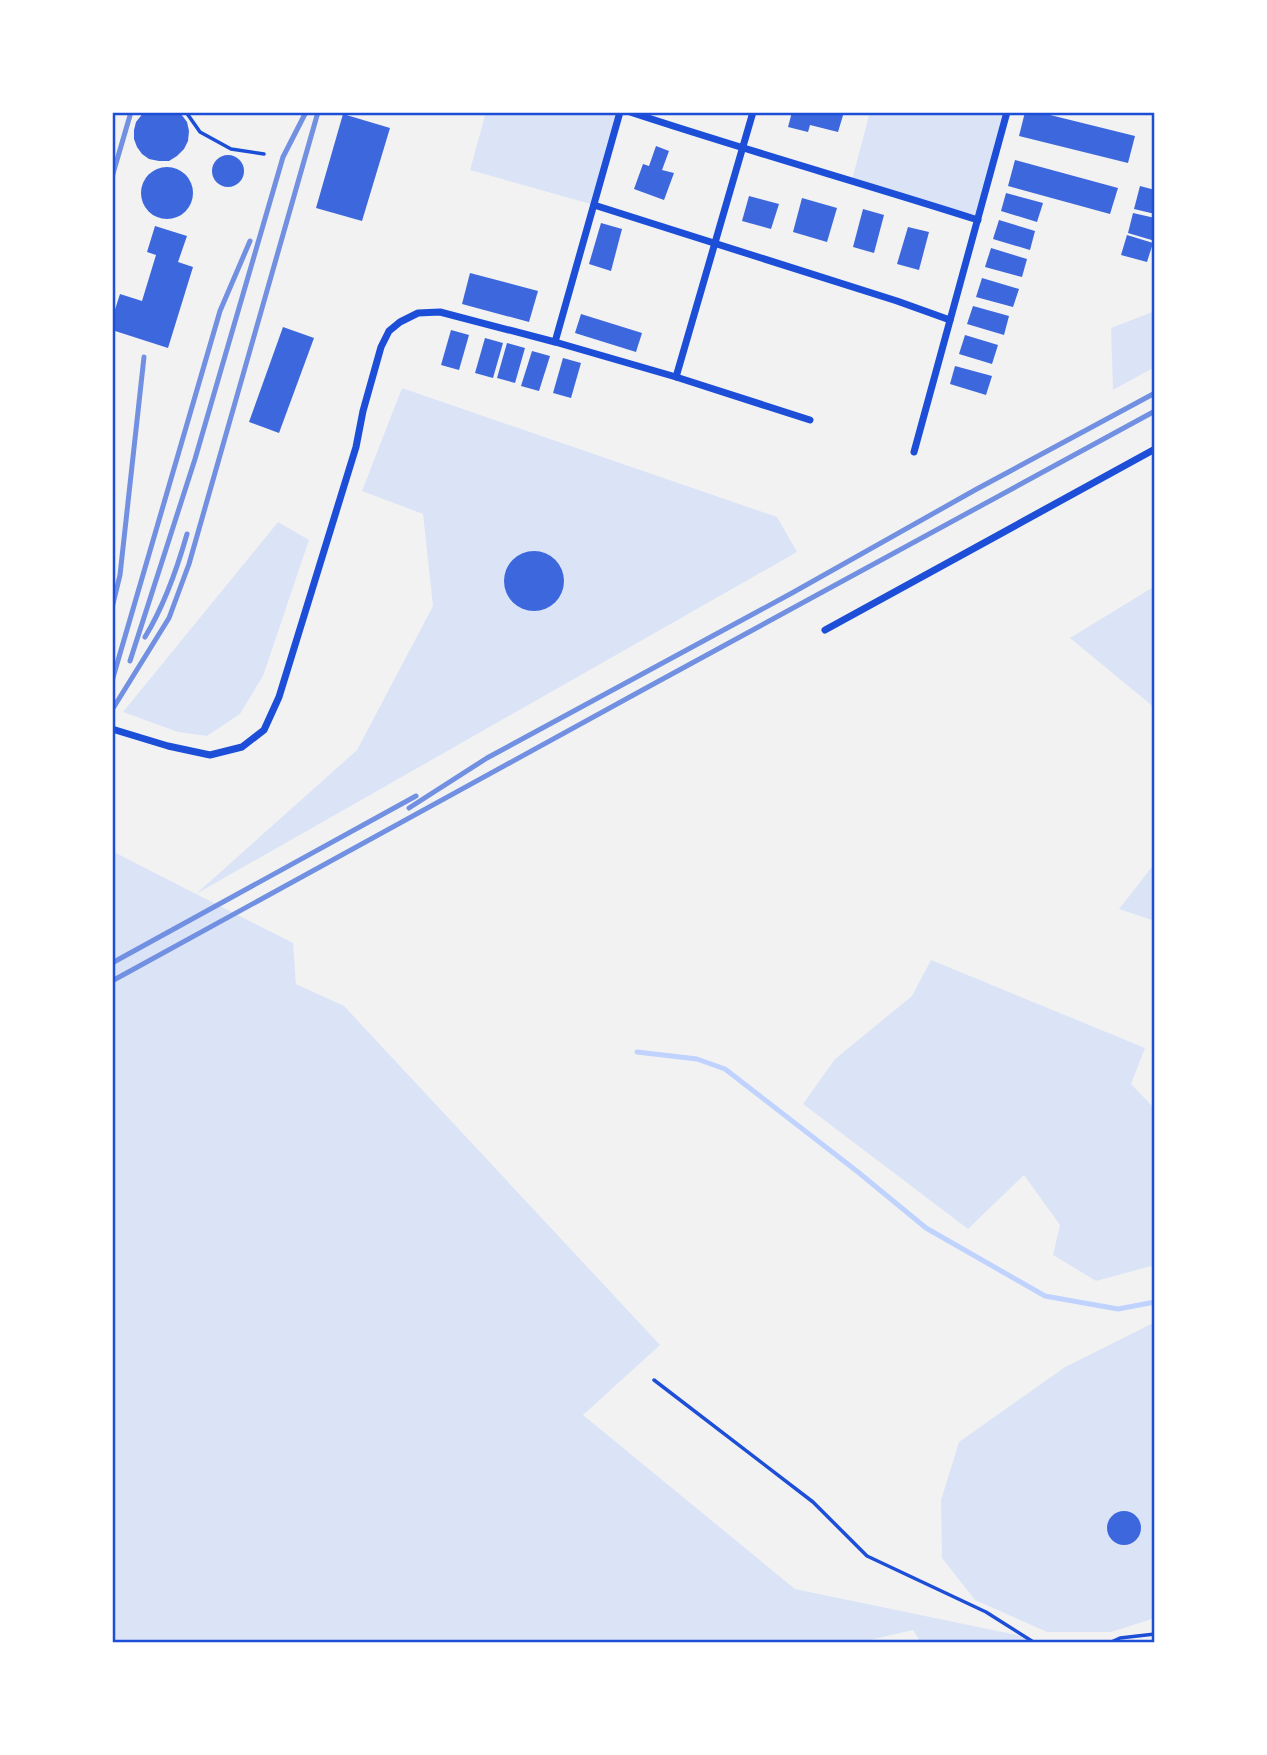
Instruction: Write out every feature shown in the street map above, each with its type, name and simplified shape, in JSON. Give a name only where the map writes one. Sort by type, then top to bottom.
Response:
[{"type":"street","points":[[555,342],[620,112]]},
{"type":"street","points":[[629,112],[978,220]]},
{"type":"street","points":[[676,377],[753,112]]},
{"type":"street","points":[[914,452],[1007,112]]},
{"type":"street","points":[[594,205],[950,320]]},
{"type":"street","points":[[112,729],[210,755],[242,747],[264,730],[279,697],[356,447],[381,347],[390,331],[400,322],[418,313],[440,312],[555,342],[810,420]]},
{"type":"street","points":[[825,630],[1155,449]]},
{"type":"lane","points":[[186,112],[200,132],[230,149],[264,155]]},
{"type":"lane","points":[[654,1380],[813,1502],[867,1556],[986,1612],[1035,1643]]},
{"type":"lane","points":[[1109,1643],[1120,1638],[1155,1634]]},
{"type":"shaded area","points":[[486,112],[620,112],[594,205],[470,170]]},
{"type":"shaded area","points":[[870,112],[1007,112],[978,220],[852,180]]},
{"type":"shaded area","points":[[1155,311],[1155,367],[1113,390],[1111,328]]},
{"type":"shaded area","points":[[402,388],[777,517],[797,552],[196,894],[357,750],[433,606],[423,514],[362,491]]},
{"type":"shaded area","points":[[278,522],[309,540],[263,676],[240,714],[207,736],[178,732],[123,712]]},
{"type":"shaded area","points":[[1155,586],[1155,708],[1070,638]]},
{"type":"shaded area","points":[[112,851],[293,943],[296,984],[344,1006],[660,1345],[583,1415],[795,1589],[1026,1637],[1027,1643],[921,1643],[913,1630],[857,1643],[112,1643]]},
{"type":"shaded area","points":[[1155,863],[1155,921],[1119,909]]},
{"type":"shaded area","points":[[931,960],[1145,1048],[1131,1084],[1155,1109],[1155,1265],[1096,1281],[1053,1255],[1060,1225],[1024,1175],[968,1229],[803,1104],[835,1059],[912,996]]},
{"type":"shaded area","points":[[1155,1322],[1155,1618],[1111,1632],[1047,1632],[975,1600],[942,1558],[941,1500],[959,1442],[1065,1367]]},
{"type":"building","points":[[144,112],[179,112],[187,122],[188,141],[184,149],[169,161],[149,159],[137,147],[134,130],[136,122]]},
{"type":"building","points":[[792,112],[844,112],[838,132],[810,125],[808,132],[788,127]]},
{"type":"building","points":[[1025,112],[1038,112],[1135,136],[1128,163],[1019,136]]},
{"type":"building","points":[[343,114],[390,128],[362,221],[316,208]]},
{"type":"building","points":[[656,146],[669,151],[662,170],[674,173],[664,200],[634,189],[643,164],[649,166]]},
{"type":"building","points":[[228,155],[240,159],[244,171],[240,183],[228,187],[216,183],[212,171],[216,159]]},
{"type":"building","points":[[1015,160],[1118,188],[1110,214],[1008,186]]},
{"type":"building","points":[[167,167],[186,174],[193,193],[186,212],[167,219],[148,212],[141,193],[148,174]]},
{"type":"building","points":[[1140,186],[1155,190],[1155,214],[1134,209]]},
{"type":"building","points":[[1006,193],[1043,203],[1037,222],[1001,211]]},
{"type":"building","points":[[749,196],[779,204],[771,229],[742,221]]},
{"type":"building","points":[[802,198],[837,208],[827,242],[793,232]]},
{"type":"building","points":[[863,209],[884,215],[874,253],[853,247]]},
{"type":"building","points":[[1133,213],[1155,218],[1155,241],[1128,233]]},
{"type":"building","points":[[999,220],[1035,231],[1030,250],[993,239]]},
{"type":"building","points":[[601,223],[622,229],[611,271],[589,264]]},
{"type":"building","points":[[155,226],[187,236],[178,262],[193,267],[168,348],[112,330],[112,319],[120,294],[142,301],[156,255],[147,252]]},
{"type":"building","points":[[908,227],[929,232],[919,270],[897,264]]},
{"type":"building","points":[[1127,235],[1153,243],[1147,262],[1121,255]]},
{"type":"building","points":[[991,248],[1027,259],[1022,277],[985,267]]},
{"type":"building","points":[[470,273],[538,291],[529,322],[462,304]]},
{"type":"building","points":[[982,278],[1019,289],[1013,307],[976,297]]},
{"type":"building","points":[[973,306],[1009,316],[1004,335],[967,324]]},
{"type":"building","points":[[581,314],[642,333],[636,352],[575,333]]},
{"type":"building","points":[[283,327],[314,338],[279,433],[249,422]]},
{"type":"building","points":[[451,330],[469,335],[459,370],[441,365]]},
{"type":"building","points":[[965,335],[998,345],[992,364],[959,354]]},
{"type":"building","points":[[485,338],[503,343],[493,378],[475,373]]},
{"type":"building","points":[[507,343],[525,348],[515,383],[497,378]]},
{"type":"building","points":[[532,351],[550,356],[539,391],[521,386]]},
{"type":"building","points":[[563,358],[581,363],[571,398],[553,393]]},
{"type":"building","points":[[955,366],[992,376],[986,395],[950,384]]},
{"type":"building","points":[[534,551],[555,560],[564,581],[555,602],[534,611],[513,602],[504,581],[513,560]]},
{"type":"building","points":[[1124,1511],[1136,1516],[1141,1528],[1136,1540],[1124,1545],[1112,1540],[1107,1528],[1112,1516]]},
{"type":"waterway","points":[[637,1052],[697,1059],[725,1069],[926,1228],[1045,1296],[1118,1309],[1155,1302]]},
{"type":"railway","points":[[112,177],[131,112]]},
{"type":"railway","points":[[130,661],[195,459],[283,157],[306,112]]},
{"type":"railway","points":[[112,710],[169,618],[189,564],[318,112]]},
{"type":"railway","points":[[112,681],[220,311],[250,241]]},
{"type":"railway","points":[[112,608],[120,575],[144,357]]},
{"type":"railway","points":[[409,808],[487,758],[1155,393]]},
{"type":"railway","points":[[112,981],[1155,411]]},
{"type":"railway","points":[[145,637],[169,587],[187,534]]},
{"type":"railway","points":[[112,963],[416,796]]}]
